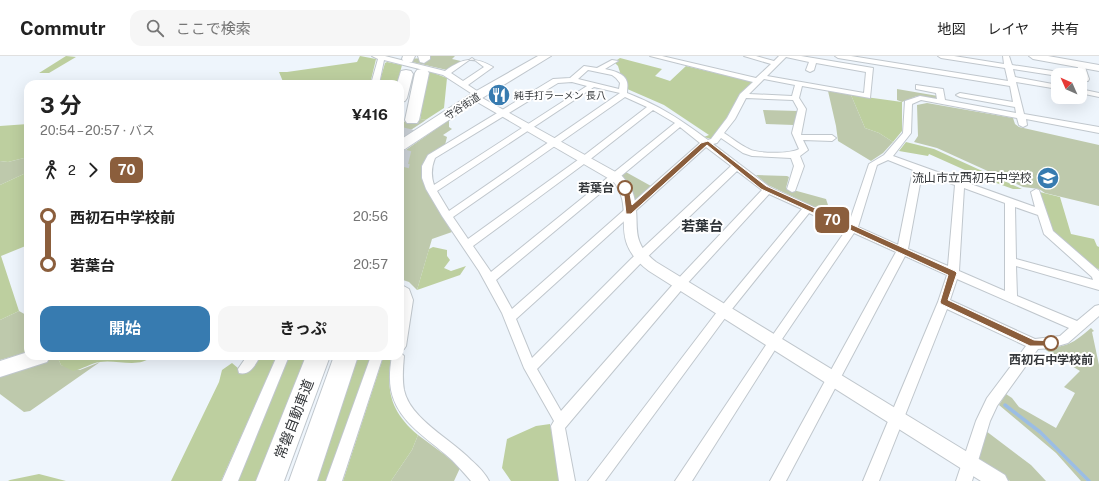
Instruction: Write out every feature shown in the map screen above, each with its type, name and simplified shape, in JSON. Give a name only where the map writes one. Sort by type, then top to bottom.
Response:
[{"type":"highway","points":[[412,120],[422,73]]},
{"type":"highway","points":[[404,82],[406,74]]},
{"type":"highway","name":"常磐自動車道","points":[[270,481],[316,360]]},
{"type":"highway","points":[[303,481],[345,360]]},
{"type":"main road","name":"守谷街道","points":[[404,143],[476,96],[546,56]]},
{"type":"main road","points":[[0,369],[28,360]]},
{"type":"street","points":[[446,73],[472,56],[489,67],[464,84]]},
{"type":"street","points":[[654,56],[760,79],[867,96],[870,70],[789,56]]},
{"type":"street","points":[[747,56],[776,63]]},
{"type":"street","points":[[510,318],[704,144],[714,141],[731,119],[743,96],[783,56]]},
{"type":"street","points":[[838,56],[921,69],[1051,86]]},
{"type":"street","points":[[941,56],[1051,73]]},
{"type":"street","points":[[1006,56],[1023,125]]},
{"type":"street","points":[[1033,56],[1099,68]]},
{"type":"street","points":[[376,80],[380,57],[446,73],[464,84],[476,96],[614,176],[625,188],[629,201],[629,234],[632,244],[641,256],[660,272],[897,418],[966,472],[998,481]]},
{"type":"street","points":[[810,70],[813,60]]},
{"type":"street","points":[[598,70],[614,61]]},
{"type":"street","points":[[1080,64],[1081,68]]},
{"type":"street","points":[[447,216],[454,213],[556,142],[623,93],[625,84],[621,76],[587,68],[572,80]]},
{"type":"street","points":[[917,77],[921,76],[921,69]]},
{"type":"street","points":[[563,420],[556,415],[530,368],[510,318],[484,269],[447,216],[431,189],[427,178],[428,159],[556,81],[572,80],[594,85],[623,93],[652,106],[680,123],[708,143],[768,190],[852,229],[1079,327]]},
{"type":"street","points":[[720,134],[755,154],[795,155],[804,150],[796,133],[802,109],[795,98],[799,84]]},
{"type":"street","points":[[431,189],[437,188],[594,85]]},
{"type":"street","points":[[919,87],[940,91],[941,101]]},
{"type":"street","points":[[1087,92],[1099,95]]},
{"type":"street","points":[[960,95],[1019,105]]},
{"type":"street","points":[[743,96],[795,98]]},
{"type":"street","points":[[683,481],[774,342],[852,229],[873,164],[887,157],[907,133],[908,103],[920,98],[1099,130]]},
{"type":"street","points":[[467,245],[585,158],[652,106]]},
{"type":"street","points":[[489,280],[680,123]]},
{"type":"street","points":[[798,137],[832,138]]},
{"type":"street","points":[[792,190],[799,166],[795,155]]},
{"type":"street","points":[[887,157],[1042,213]]},
{"type":"street","points":[[530,368],[641,256],[737,166]]},
{"type":"street","points":[[778,481],[834,380],[902,251],[918,168]]},
{"type":"street","points":[[871,481],[944,302],[953,273],[960,184]]},
{"type":"street","points":[[567,481],[558,426],[680,284],[768,190]]},
{"type":"street","points":[[1036,192],[1048,232],[1097,275],[1099,281]]},
{"type":"street","points":[[1010,202],[1011,298]]},
{"type":"street","points":[[596,481],[724,311],[807,209]]},
{"type":"street","points":[[1010,261],[1099,286]]},
{"type":"street","points":[[404,291],[407,300],[404,318]]},
{"type":"street","points":[[944,302],[1034,344],[1051,343],[1064,340],[1099,309]]},
{"type":"street","points":[[966,472],[983,421],[992,402],[1034,344]]},
{"type":"street","points":[[244,369],[251,360]]},
{"type":"street","points":[[230,481],[281,360]]},
{"type":"street","points":[[334,481],[376,360]]},
{"type":"street","points":[[398,360],[396,383],[406,410],[415,422],[467,465],[481,481]]},
{"type":"green space","points":[[66,56],[76,57],[49,73],[39,73]]},
{"type":"green space","points":[[360,56],[376,59],[371,80],[282,80],[279,72],[287,72],[357,62]]},
{"type":"green space","points":[[431,56],[455,56],[452,59],[461,61],[447,70],[399,59],[430,58]]},
{"type":"green space","points":[[620,58],[662,69],[655,76],[670,81],[686,66],[753,82],[711,139],[704,137],[709,135],[664,105],[625,88],[618,66],[614,62]]},
{"type":"green space","points":[[387,62],[402,65],[398,80],[380,80],[385,63]]},
{"type":"green space","points":[[428,71],[447,78],[444,108],[427,119],[420,120]]},
{"type":"green space","points":[[897,89],[938,96],[938,99],[917,96],[902,102],[897,100]]},
{"type":"green space","points":[[828,91],[851,95],[865,128],[879,133],[893,142],[883,153],[871,161],[838,141]]},
{"type":"green space","points":[[851,95],[902,102],[902,131],[893,142],[879,133],[865,128]]},
{"type":"green space","name":"流山市立西初石中学校","points":[[927,103],[1013,118],[1015,124],[1019,127],[1099,145],[1099,206],[1045,193],[1039,189],[1023,187],[937,148],[914,142],[918,136],[917,105]]},
{"type":"green space","points":[[763,110],[798,111],[794,125],[766,124]]},
{"type":"green space","points":[[427,119],[404,134],[404,122]]},
{"type":"green space","points":[[449,120],[449,127],[452,129],[443,135],[447,137],[445,145],[434,151],[426,158],[423,167],[427,186],[437,207],[452,232],[432,239],[417,290],[409,282],[404,280],[404,151]]},
{"type":"green space","points":[[24,124],[24,158],[8,162],[0,161],[0,126]]},
{"type":"green space","points":[[906,142],[934,149],[1022,189],[1013,189],[985,179],[929,154],[928,156],[899,151]]},
{"type":"green space","points":[[24,158],[24,174],[0,185],[0,161],[8,162]]},
{"type":"green space","points":[[624,171],[651,186],[634,202],[620,178]]},
{"type":"green space","points":[[24,174],[24,247],[1,256],[19,311],[0,320],[0,185]]},
{"type":"green space","points":[[756,175],[789,177],[786,188],[826,199],[828,205],[825,212],[768,185]]},
{"type":"green space","points":[[1040,192],[1060,197],[1071,234],[1094,239],[1099,247],[1099,269],[1094,268],[1059,239],[1052,230]]},
{"type":"green space","points":[[433,247],[447,250],[447,256],[450,260],[444,268],[451,271],[466,266],[460,275],[417,290],[429,249]]},
{"type":"green space","points":[[19,311],[24,314],[24,353],[0,360],[0,320]]},
{"type":"green space","points":[[1091,328],[1094,331],[1092,332],[1099,365],[1099,481],[1090,481],[1041,432],[1006,404],[1004,405],[1039,433],[1087,481],[1081,481],[1056,453],[999,405],[1006,394],[1012,398],[1019,407],[1056,428],[1075,393],[1064,387],[1080,371],[1044,349],[1059,347],[1074,341]]},
{"type":"green space","points":[[46,360],[59,360],[61,365],[80,370],[100,362],[30,411],[24,412],[0,394],[0,376]]},
{"type":"green space","points":[[59,360],[147,360],[134,363],[106,361],[73,371],[61,365]]},
{"type":"green space","points":[[252,360],[275,360],[221,481],[171,481],[219,382],[222,370],[232,363],[239,369]]},
{"type":"green space","points":[[285,360],[306,360],[258,481],[232,481]]},
{"type":"green space","points":[[356,360],[372,360],[330,481],[316,481]]},
{"type":"green space","points":[[382,360],[391,360],[389,381],[392,401],[402,418],[418,435],[412,450],[391,481],[343,481]]},
{"type":"green space","points":[[550,424],[560,481],[511,481],[502,468],[507,439],[536,426]]},
{"type":"green space","points":[[986,431],[1031,465],[1046,481],[1010,481],[983,464],[978,457]]},
{"type":"green space","points":[[418,435],[460,468],[454,481],[391,481],[412,450]]},
{"type":"green space","points":[[39,474],[66,481],[8,481],[10,480]]},
{"type":"waterway","points":[[1005,405],[1040,432],[1089,481]]},
{"type":"tunnel","points":[[404,151],[412,120]]},
{"type":"bus line","name":"70","points":[[625,188],[629,201],[629,212],[704,144],[708,143],[763,188],[807,209],[953,273],[944,302],[1034,344],[1051,343]]},
{"type":"place","name":"純手打ラーメン 長八","points":[[499,95]]},
{"type":"place","name":"流山市立西初石中学校","points":[[1048,178]]},
{"type":"place","name":"若葉台","points":[[625,188]]},
{"type":"place","name":"西初石中学校前","points":[[1051,343]]},
{"type":"district","name":"若葉台","points":[[702,226]]}]
